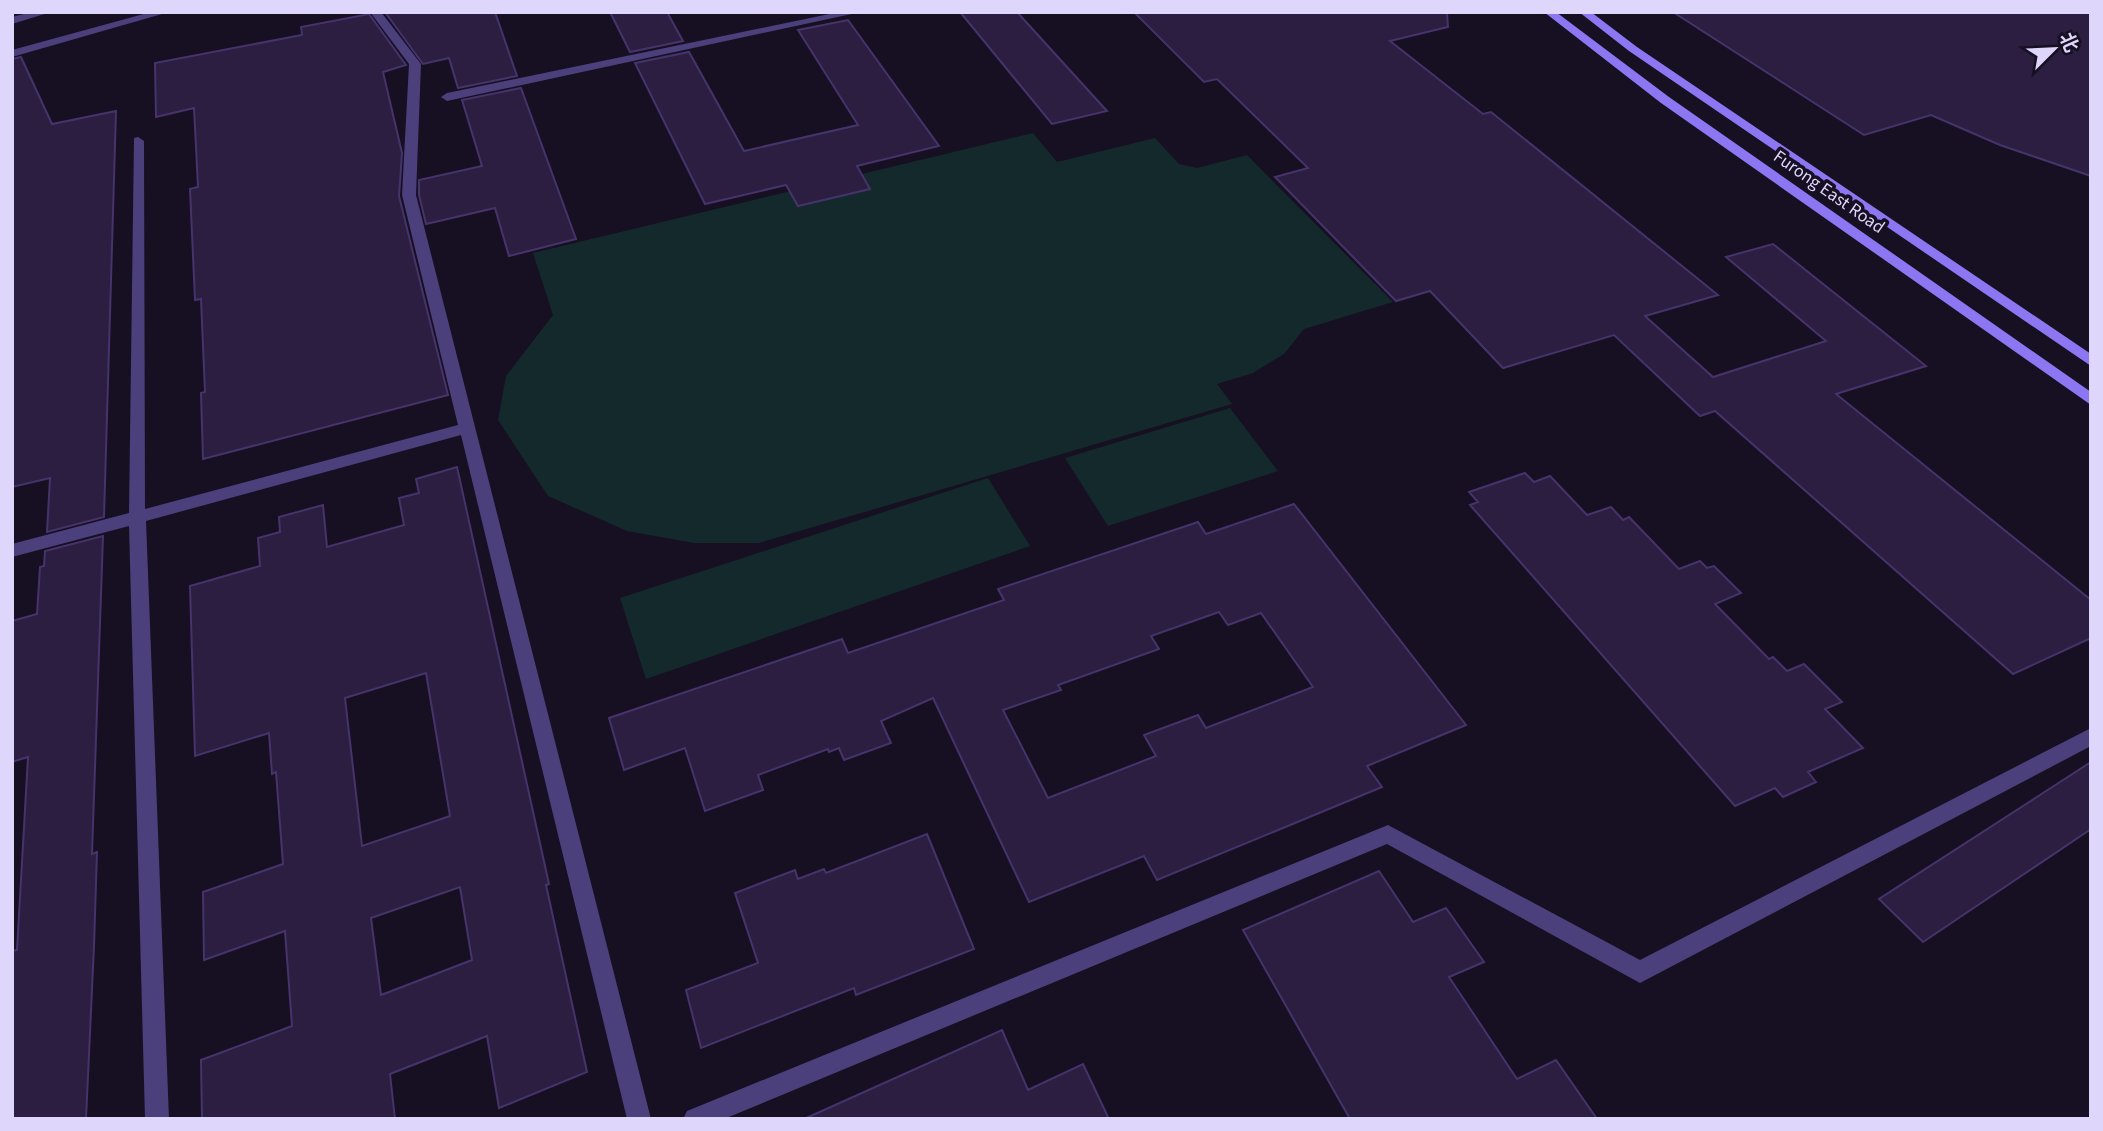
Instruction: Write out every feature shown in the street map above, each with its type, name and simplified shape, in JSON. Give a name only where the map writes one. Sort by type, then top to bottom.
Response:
[{"type":"main road","name":"Furong East Road","points":[[1549,12],[1665,100],[2091,400]]},
{"type":"main road","name":"Furong East Road","points":[[1584,12],[1633,49],[2091,361]]},
{"type":"street","points":[[12,21],[46,12]]},
{"type":"street","points":[[12,54],[164,12]]},
{"type":"street","points":[[376,12],[415,64],[409,195],[639,1119]]},
{"type":"street","points":[[447,97],[856,12]]},
{"type":"street","points":[[138,141],[137,517],[157,1119]]},
{"type":"street","points":[[12,551],[467,428]]},
{"type":"street","points":[[695,1119],[1388,834],[1640,972],[2091,736]]},
{"type":"green space","points":[[1033,133],[1057,162],[1155,138],[1179,164],[1197,168],[1247,155],[1393,302],[1304,329],[1284,354],[1253,373],[1217,384],[1232,404],[759,543],[694,543],[627,531],[548,496],[498,420],[506,376],[553,315],[533,253]]},
{"type":"green space","points":[[1230,408],[1278,471],[1108,526],[1065,458]]},
{"type":"green space","points":[[988,478],[1030,546],[646,679],[620,598]]},
{"type":"building","points":[[385,12],[495,12],[517,76],[458,88],[449,58],[423,64]]},
{"type":"building","points":[[610,12],[667,12],[683,41],[630,52]]},
{"type":"building","points":[[960,12],[1017,12],[1107,111],[1052,124]]},
{"type":"building","points":[[1134,12],[1447,12],[1448,27],[1390,41],[1483,114],[1491,112],[1718,295],[1645,316],[1713,377],[1826,341],[1726,257],[1773,244],[1926,366],[1836,394],[2091,600],[2091,638],[2013,674],[1715,411],[1700,416],[1614,335],[1503,368],[1430,291],[1396,301],[1275,177],[1308,168],[1217,79],[1204,82]]},
{"type":"building","points":[[1673,12],[2091,12],[2091,176],[2000,145],[1931,115],[1864,135]]},
{"type":"building","points":[[369,14],[406,65],[383,72],[402,153],[399,196],[448,395],[203,459],[201,393],[205,392],[201,299],[195,300],[190,189],[198,187],[194,108],[156,117],[155,63],[302,35],[301,27]]},
{"type":"building","points":[[848,20],[939,146],[857,166],[870,189],[798,206],[786,185],[705,204],[635,63],[689,52],[744,151],[858,125],[798,30]]},
{"type":"building","points":[[21,57],[52,124],[116,111],[104,517],[47,532],[50,478],[12,487],[12,59]]},
{"type":"building","points":[[521,88],[576,239],[509,256],[495,208],[426,224],[419,195],[419,180],[482,166],[462,100]]},
{"type":"building","points":[[457,467],[549,884],[546,885],[587,1072],[499,1108],[487,1036],[390,1074],[395,1119],[202,1119],[201,1060],[292,1026],[285,931],[204,960],[203,892],[283,864],[276,772],[272,774],[269,733],[195,756],[190,586],[260,566],[258,538],[280,532],[279,517],[323,505],[327,547],[404,525],[399,498],[419,493],[416,479]],"holes":[[[426,673],[450,816],[362,846],[345,698]],[[460,887],[472,960],[381,995],[371,918]]]},
{"type":"building","points":[[1525,473],[1534,482],[1550,476],[1587,515],[1611,507],[1623,520],[1629,517],[1679,569],[1700,561],[1707,568],[1714,566],[1741,593],[1715,604],[1769,659],[1773,657],[1787,671],[1804,664],[1842,702],[1825,709],[1863,748],[1808,772],[1816,782],[1783,797],[1775,788],[1735,806],[1470,505],[1478,502],[1469,492]]},
{"type":"building","points":[[1294,504],[1466,725],[1367,766],[1382,787],[1157,880],[1144,856],[1029,902],[933,698],[881,721],[891,743],[844,760],[839,748],[829,752],[828,749],[758,775],[763,790],[705,811],[685,748],[624,770],[609,718],[842,639],[848,653],[1004,600],[998,589],[1198,522],[1206,534]],"holes":[[[1219,612],[1228,625],[1261,613],[1313,687],[1206,728],[1198,715],[1144,735],[1156,756],[1048,798],[1003,710],[1061,690],[1058,685],[1159,649],[1151,636]]]},
{"type":"building","points":[[103,536],[92,854],[97,852],[86,1119],[12,1119],[12,951],[17,950],[28,757],[12,762],[12,621],[37,614],[40,567],[44,566],[45,551]]},
{"type":"building","points":[[2091,762],[2091,829],[1923,942],[1879,899]]},
{"type":"building","points":[[927,834],[974,949],[856,995],[854,988],[701,1048],[686,990],[758,963],[735,893],[795,870],[798,879],[824,869],[826,873]]},
{"type":"building","points":[[1379,871],[1413,922],[1446,908],[1484,962],[1449,977],[1517,1079],[1556,1060],[1597,1119],[1350,1119],[1243,930]]},
{"type":"building","points":[[1002,1030],[1028,1090],[1083,1064],[1109,1119],[804,1119]]}]
